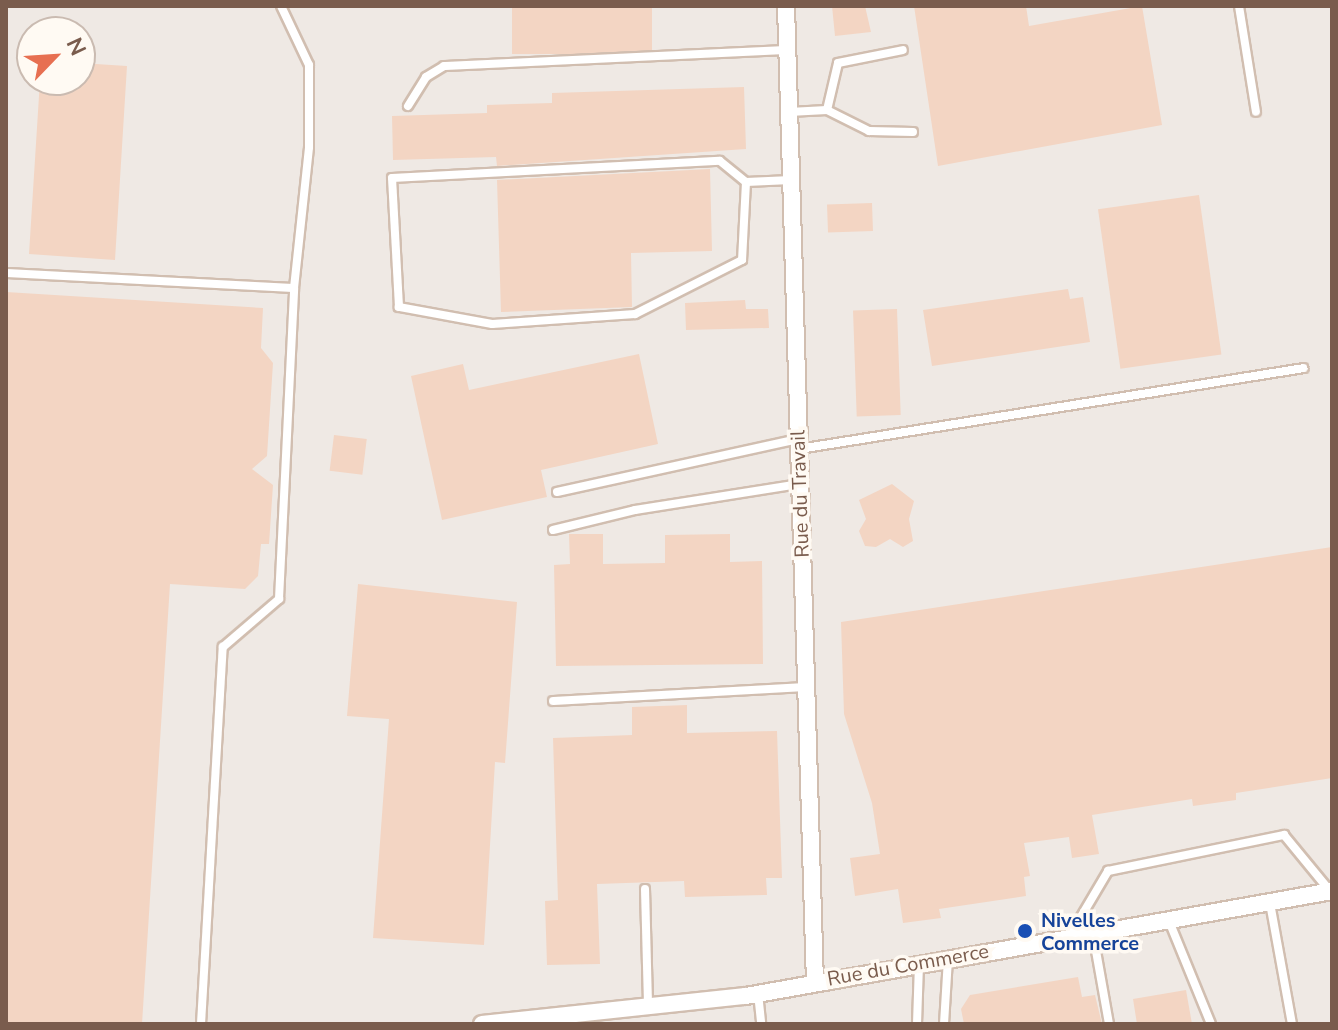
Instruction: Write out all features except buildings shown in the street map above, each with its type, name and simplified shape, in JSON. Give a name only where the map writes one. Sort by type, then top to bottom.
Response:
[{"type":"street","name":"Rue du Travail","points":[[786,6],[815,981]]},
{"type":"street","name":"Rue du Commerce","points":[[482,1024],[758,993],[1332,892]]},
{"type":"lane","points":[[201,1024],[223,647],[279,599],[294,288],[309,147],[309,65],[281,6]]},
{"type":"lane","points":[[1239,6],[1256,112]]},
{"type":"lane","points":[[408,106],[426,77],[444,66],[787,50]]},
{"type":"lane","points":[[827,110],[838,63],[903,50]]},
{"type":"lane","points":[[789,112],[827,110],[869,131],[913,132]]},
{"type":"lane","points":[[746,182],[742,260],[689,282],[635,314],[492,324],[399,307],[392,178],[720,161],[746,182],[791,180]]},
{"type":"lane","points":[[6,273],[294,288]]},
{"type":"lane","points":[[557,492],[799,444],[1304,368]]},
{"type":"lane","points":[[553,530],[650,507],[800,484]]},
{"type":"lane","points":[[553,701],[806,687]]},
{"type":"lane","points":[[1069,937],[1108,871],[1284,835],[1332,892]]},
{"type":"lane","points":[[645,889],[648,1005]]},
{"type":"lane","points":[[1270,902],[1292,1024]]},
{"type":"lane","points":[[1168,920],[1211,1024]]},
{"type":"lane","points":[[1093,933],[1109,1024]]},
{"type":"lane","points":[[944,1024],[948,958]]},
{"type":"lane","points":[[917,1024],[919,963]]},
{"type":"lane","points":[[758,993],[761,1024]]},
{"type":"shaded area","points":[[6,6],[1332,6],[1332,1024],[6,1024]]},
{"type":"place","name":"Nivelles Commerce","points":[[1025,931]]}]
